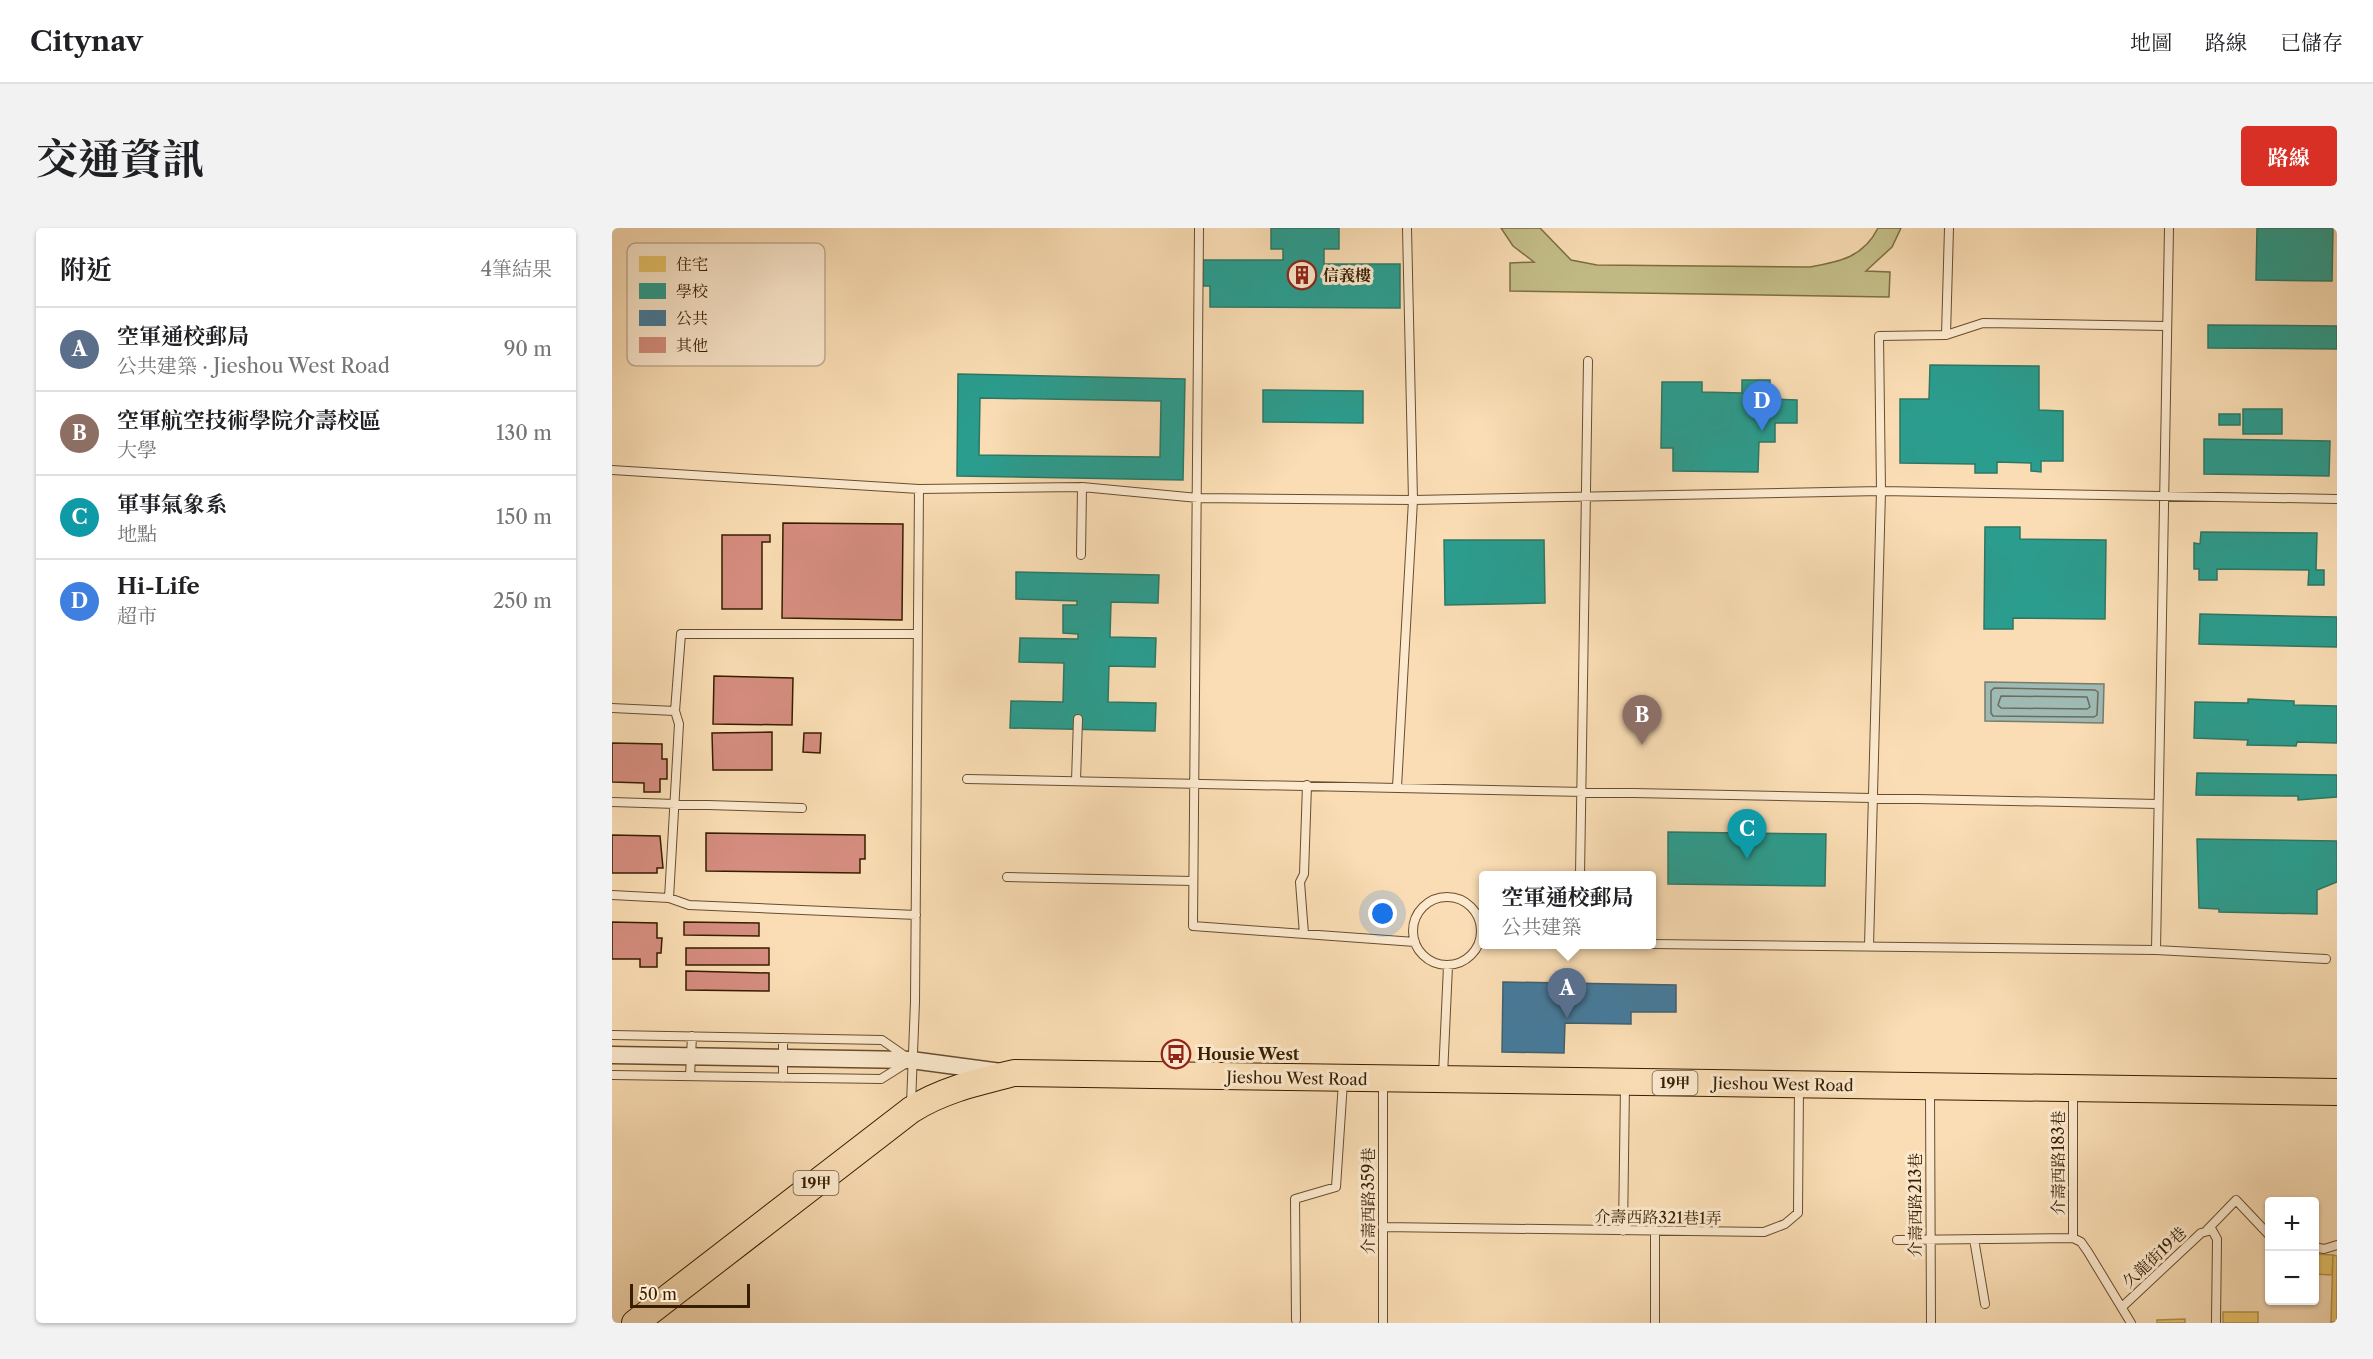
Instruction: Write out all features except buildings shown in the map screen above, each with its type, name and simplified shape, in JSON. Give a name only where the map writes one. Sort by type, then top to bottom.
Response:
[{"type":"main road","name":"Jieshou West Road","points":[[635,1323],[926,1100],[964,1085],[1014,1073],[2337,1092]]},
{"type":"street","name":"Jieshou West Road","points":[[612,1054],[911,1060],[1014,1073]]},
{"type":"lane","points":[[1199,228],[1193,926],[1415,942]]},
{"type":"lane","points":[[1397,787],[1413,500],[1407,228]]},
{"type":"lane","points":[[1946,335],[1949,228]]},
{"type":"lane","points":[[2156,950],[2162,495],[2169,228]]},
{"type":"lane","points":[[1869,946],[1881,491],[1879,336],[1946,335],[1983,323],[2167,326]]},
{"type":"lane","points":[[1580,871],[1588,361]]},
{"type":"lane","points":[[612,470],[919,489],[1083,487],[1198,498],[1413,500],[1881,491],[2337,499]]},
{"type":"lane","points":[[1080,555],[1083,487]]},
{"type":"lane","points":[[911,1110],[911,1060],[915,1002],[919,489]]},
{"type":"lane","points":[[669,898],[679,724],[675,711],[681,634],[918,634]]},
{"type":"lane","points":[[612,708],[675,711]]},
{"type":"lane","points":[[1076,781],[1078,719]]},
{"type":"lane","points":[[967,779],[2158,804]]},
{"type":"lane","points":[[1304,934],[1300,882],[1304,874],[1307,785]]},
{"type":"lane","points":[[612,802],[802,808]]},
{"type":"lane","points":[[1007,877],[1193,881]]},
{"type":"lane","points":[[612,895],[669,898],[689,905],[916,915]]},
{"type":"lane","points":[[1479,919],[1473,909],[1453,897],[1441,898],[1421,909],[1415,919],[1415,942],[1427,959],[1448,966],[1468,959],[1479,946]]},
{"type":"lane","points":[[1656,944],[2156,950],[2326,959]]},
{"type":"lane","points":[[1443,1080],[1448,966]]},
{"type":"lane","name":"Jieshou West Road","points":[[612,1035],[882,1040],[911,1060]]},
{"type":"lane","points":[[690,1076],[692,1036]]},
{"type":"lane","points":[[783,1038],[783,1078]]},
{"type":"lane","points":[[612,1074],[881,1079],[911,1060]]},
{"type":"lane","points":[[1296,1320],[1295,1199],[1336,1187],[1343,1078]]},
{"type":"lane","name":"介壽西路359巷","points":[[1383,1079],[1383,1323]]},
{"type":"lane","points":[[1623,1231],[1626,1082]]},
{"type":"lane","name":"介壽西路321巷1弄","points":[[1383,1227],[1757,1233],[1785,1224],[1794,1218],[1800,1204],[1799,1085]]},
{"type":"lane","name":"介壽西路213巷","points":[[1930,1086],[1931,1323]]},
{"type":"lane","name":"介壽西路183巷","points":[[2073,1089],[2073,1238]]},
{"type":"lane","name":"久龍街19巷","points":[[2122,1307],[2207,1230],[2236,1200],[2265,1231]]},
{"type":"lane","name":"久龍街19巷","points":[[2207,1230],[2212,1230],[2217,1239],[2216,1323]]},
{"type":"lane","points":[[1655,1232],[1655,1323]]},
{"type":"lane","points":[[1897,1240],[2073,1238],[2081,1242],[2088,1252],[2131,1323]]},
{"type":"lane","points":[[1974,1239],[1985,1304]]},
{"type":"lane","points":[[2319,1248],[2324,1249],[2337,1245]]},
{"type":"shaded area","points":[[1501,228],[1540,228],[1571,260],[1597,265],[1810,267],[1841,260],[1858,252],[1866,246],[1878,228],[1901,228],[1892,247],[1866,271],[1890,272],[1889,297],[1510,291],[1510,263],[1534,262],[1513,246]]},
{"type":"water","points":[[1985,682],[2104,684],[2103,723],[1985,721]]},
{"type":"place","name":"信義樓","points":[[1302,275]]},
{"type":"place","name":"Hi-Life","points":[[1762,431]]},
{"type":"place","name":"空軍航空技術學院介壽校區","points":[[1642,745]]},
{"type":"place","name":"軍事氣象系","points":[[1747,859]]},
{"type":"place","name":"空軍通校郵局","points":[[1567,1018]]},
{"type":"place","name":"Housie West","points":[[1176,1054]]}]
